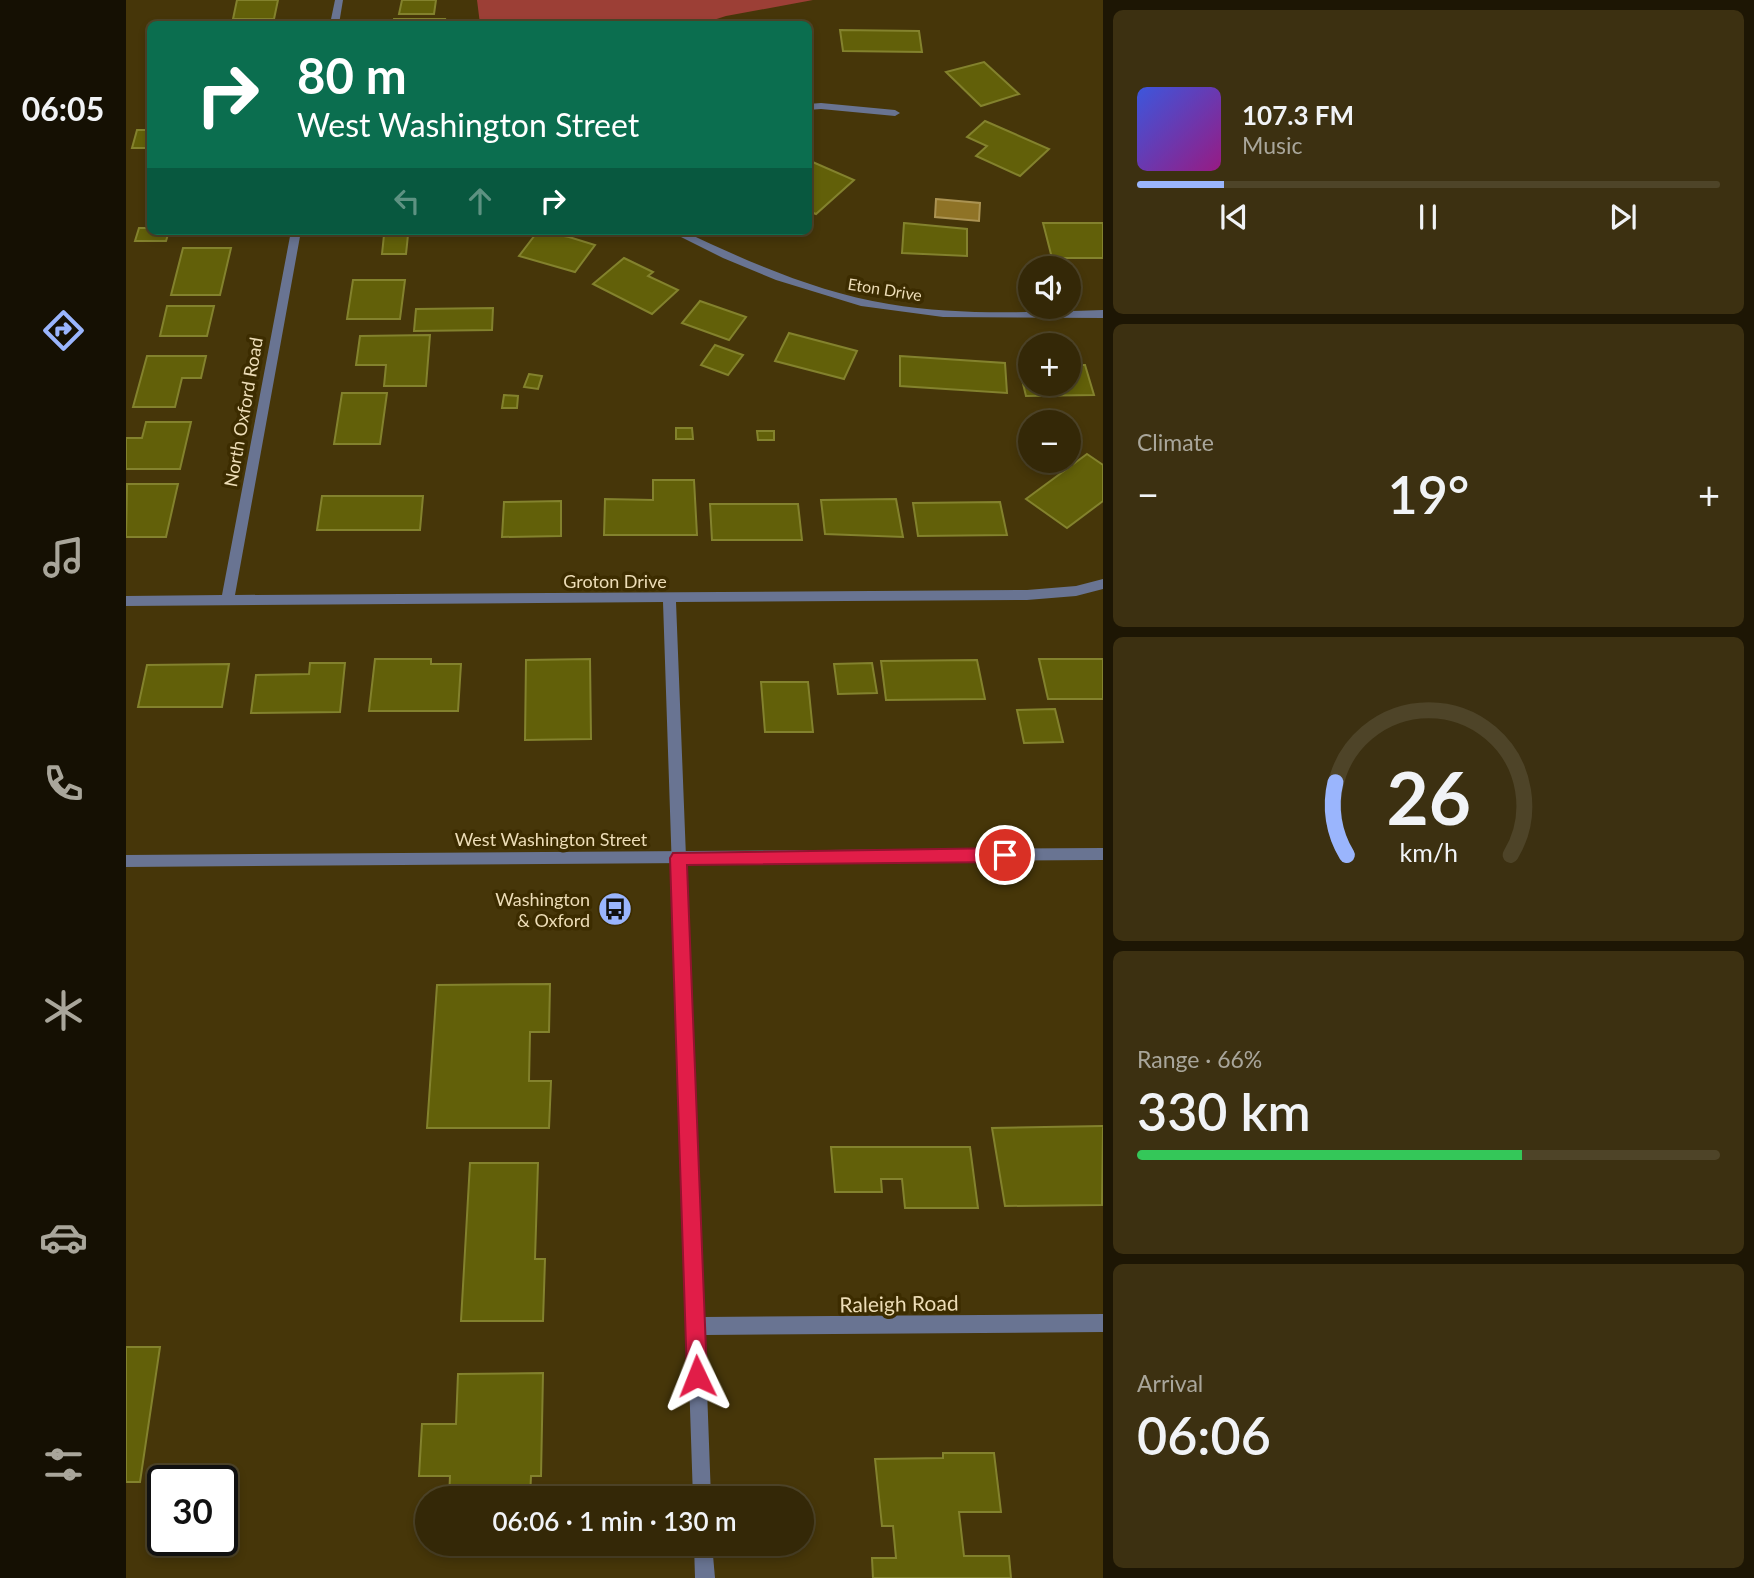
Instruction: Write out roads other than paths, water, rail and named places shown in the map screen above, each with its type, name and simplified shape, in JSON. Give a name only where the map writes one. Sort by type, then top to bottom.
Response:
[{"type":"street","points":[[335,21],[339,0]]},
{"type":"street","points":[[812,107],[895,113]]},
{"type":"street","name":"North Oxford Road","points":[[228,600],[295,235]]},
{"type":"street","name":"Eton Drive","points":[[683,235],[781,280],[845,299],[891,308],[960,314],[1103,314]]},
{"type":"street","name":"Groton Drive","points":[[126,601],[1027,595],[1076,591],[1103,584]]},
{"type":"street","points":[[669,598],[702,1486]]},
{"type":"street","name":"West Washington Street","points":[[126,861],[1103,853]]},
{"type":"street","name":"Raleigh Road","points":[[695,1326],[1103,1323]]},
{"type":"street","points":[[704,1556],[705,1578]]},
{"type":"place","name":"Washington & Oxford","points":[[615,909]]}]
